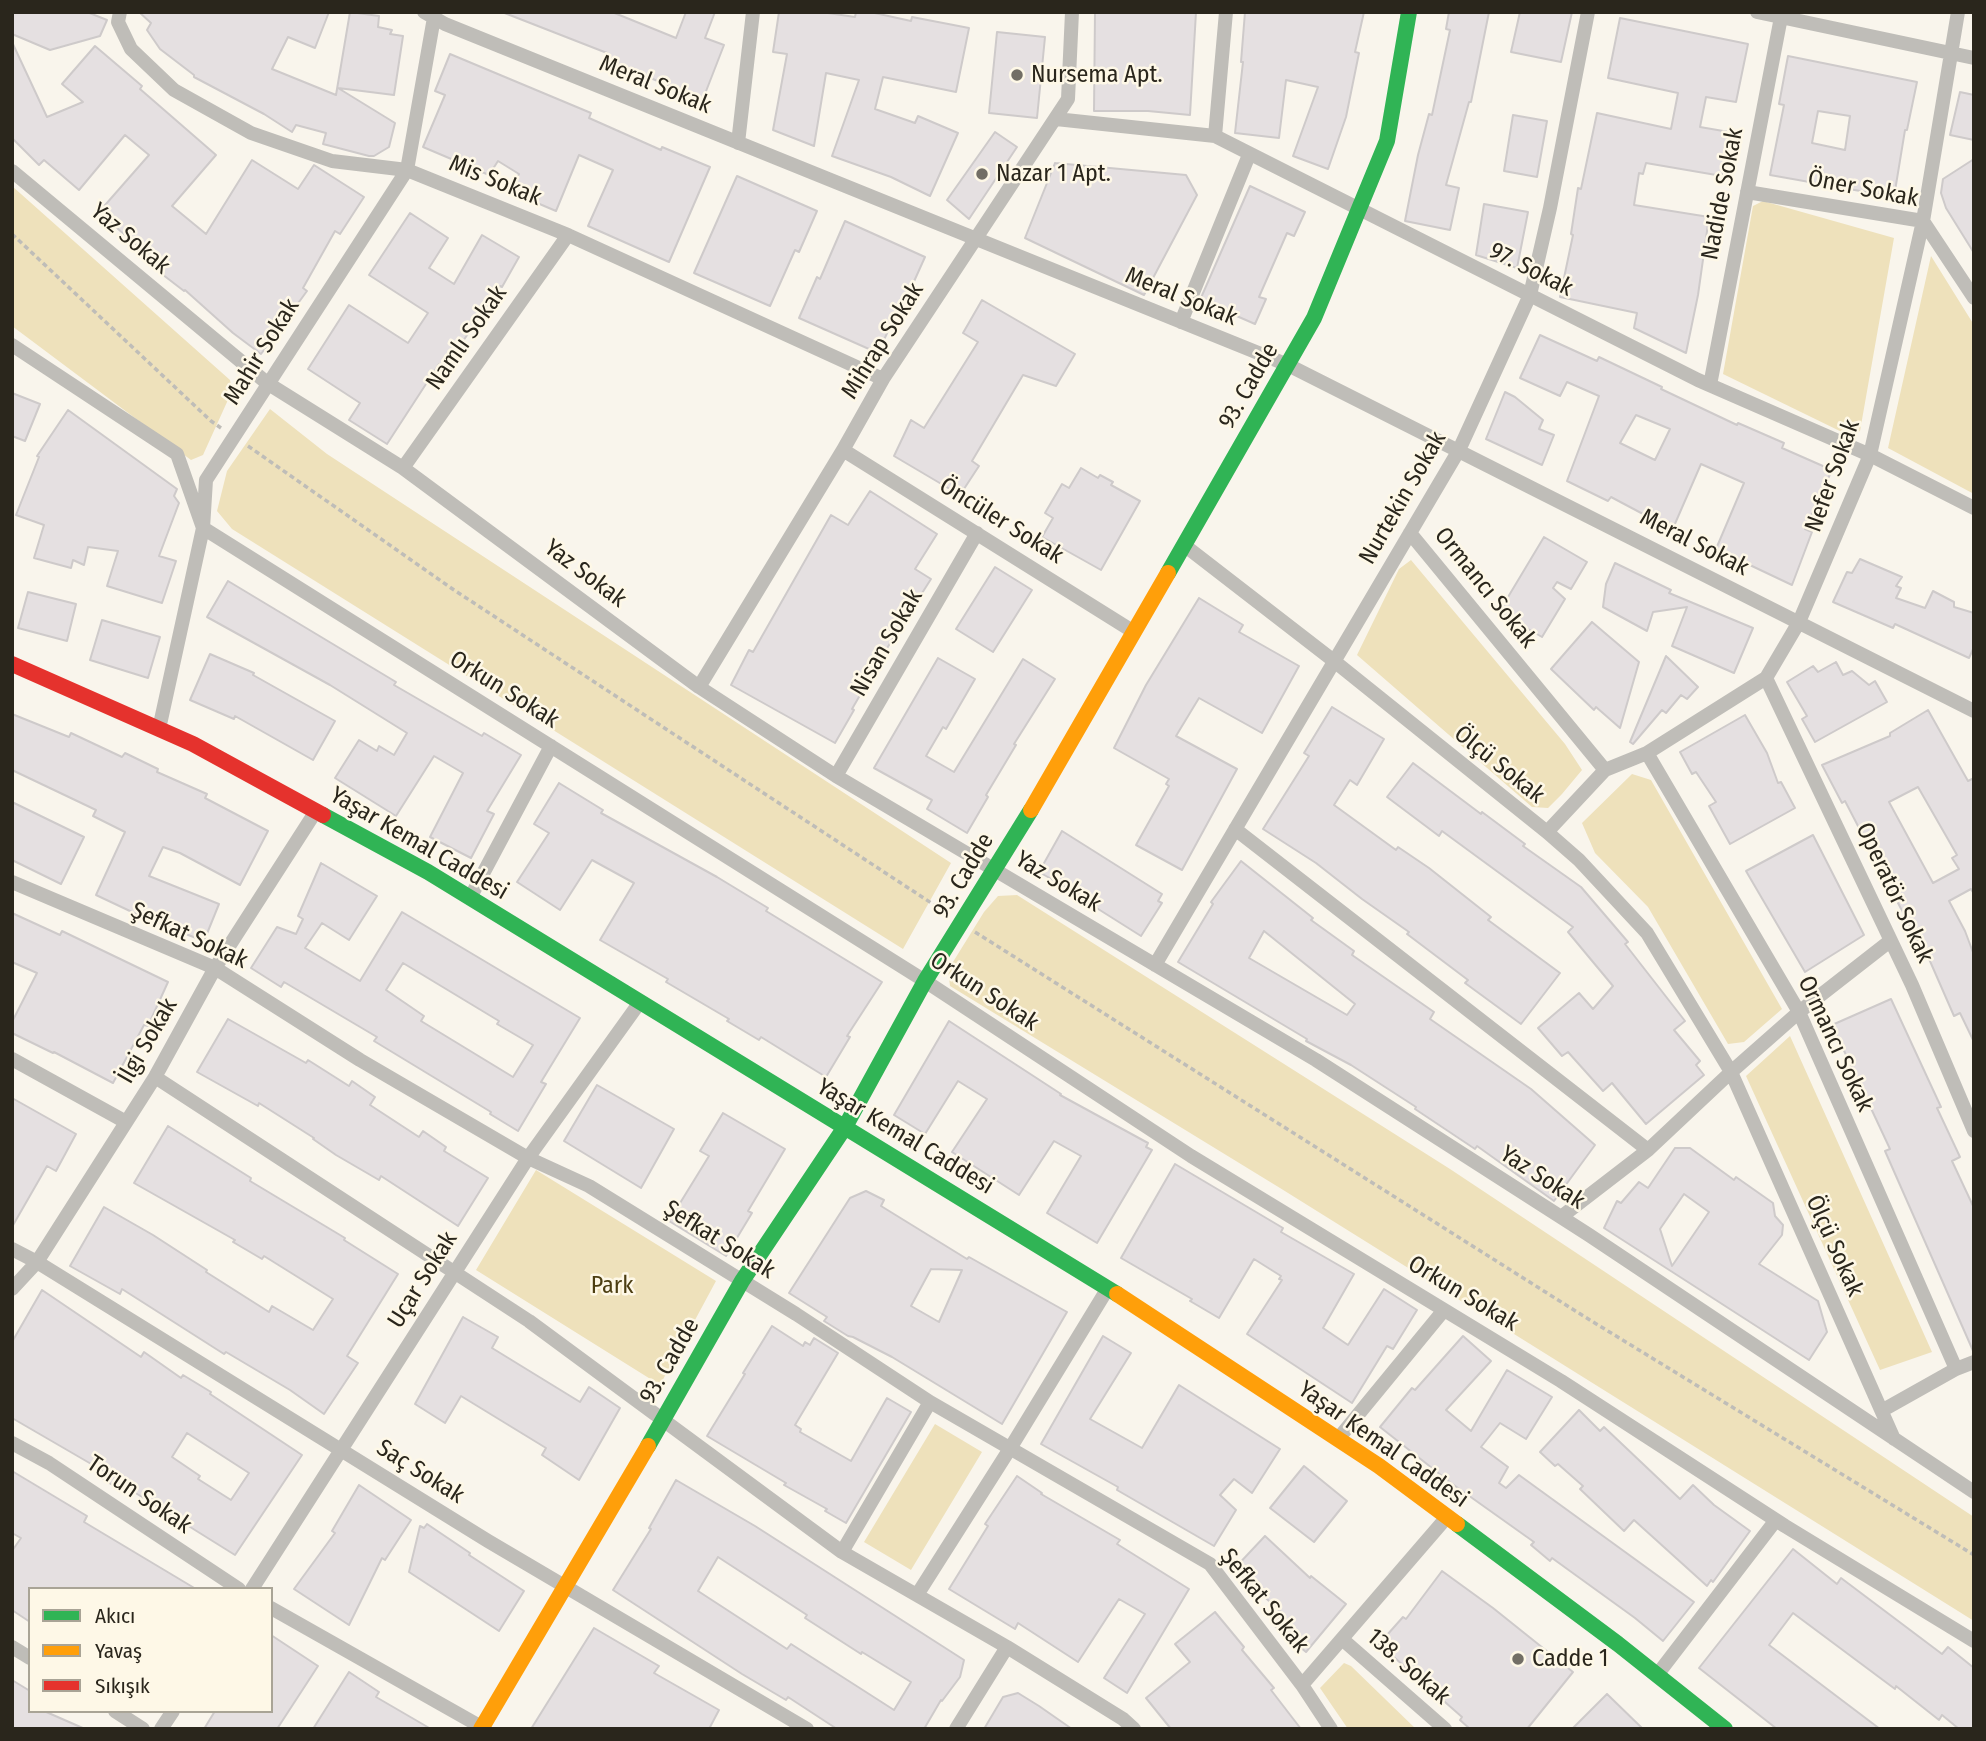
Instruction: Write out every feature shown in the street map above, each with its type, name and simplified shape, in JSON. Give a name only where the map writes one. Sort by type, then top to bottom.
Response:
[{"type":"street","name":"Mis Sokak","points":[[120,12],[118,22],[131,49],[174,90],[240,127],[332,161],[407,170],[568,236],[883,379]]},
{"type":"street","points":[[738,143],[753,12]]},
{"type":"street","points":[[1215,136],[1226,12]]},
{"type":"street","name":"93. Cadde","points":[[482,1728],[742,1281],[845,1127],[925,981],[1053,774],[1314,318],[1387,141],[1409,12]]},
{"type":"street","name":"Nurtekin Sokak","points":[[1155,965],[1459,450],[1530,295],[1550,208],[1588,12]]},
{"type":"street","points":[[1757,12],[1974,58]]},
{"type":"street","name":"Nefer Sokak","points":[[1547,832],[1605,770],[1647,753],[1766,678],[1799,622],[1870,455],[1923,221],[1958,12]]},
{"type":"street","name":"Mihrap Sokak","points":[[699,687],[844,450],[883,379],[1068,99],[1069,13]]},
{"type":"street","name":"Mahir Sokak","points":[[159,729],[203,528],[206,480],[236,438],[267,383],[407,170],[431,14]]},
{"type":"street","name":"Meral Sokak","points":[[431,14],[445,24],[1288,365],[1974,711]]},
{"type":"street","name":"Nadide Sokak","points":[[1710,385],[1781,15]]},
{"type":"street","name":"97. Sokak","points":[[1056,119],[1215,136],[1710,385],[1870,455],[1974,508]]},
{"type":"street","points":[[1181,322],[1250,155]]},
{"type":"street","name":"Yaz Sokak","points":[[12,171],[267,383],[404,468],[699,687],[835,776],[1315,1060],[1561,1217],[1974,1492]]},
{"type":"street","name":"Öner Sokak","points":[[1747,192],[1923,221],[1974,298]]},
{"type":"street","name":"Namlı Sokak","points":[[404,468],[568,236]]},
{"type":"street","points":[[12,345],[177,454],[203,528]]},
{"type":"street","name":"Öncüler Sokak","points":[[844,450],[1134,632]]},
{"type":"street","name":"Orkun Sokak","points":[[203,528],[925,981],[1191,1156],[1561,1381],[1776,1520],[1974,1641]]},
{"type":"street","name":"Nisan Sokak","points":[[835,776],[977,533]]},
{"type":"street","name":"Ormancı Sokak","points":[[1410,533],[1605,770]]},
{"type":"street","name":"Ölçü Sokak","points":[[1184,545],[1547,832],[1579,860],[1647,933],[1731,1072],[1894,1439]]},
{"type":"street","name":"Yaşar Kemal Caddesi","points":[[12,664],[193,744],[428,872],[1108,1288],[1379,1466],[1725,1729]]},
{"type":"street","name":"Operatör Sokak","points":[[1766,678],[1912,985],[1974,1131]]},
{"type":"street","points":[[470,898],[551,746]]},
{"type":"street","name":"Ormancı Sokak","points":[[1647,753],[1799,1012],[1956,1369]]},
{"type":"street","name":"İlgi Sokak","points":[[12,1289],[37,1262],[155,1077],[215,968],[316,811]]},
{"type":"street","points":[[1235,829],[1648,1150]]},
{"type":"street","name":"Şefkat Sokak","points":[[12,883],[215,968],[360,1060],[528,1158],[589,1186],[930,1402],[1210,1564],[1302,1685],[1331,1729]]},
{"type":"street","points":[[1561,1217],[1648,1150],[1799,1012],[1890,942]]},
{"type":"street","name":"Uçar Sokak","points":[[253,1587],[528,1158],[640,1002]]},
{"type":"street","points":[[12,1059],[126,1122]]},
{"type":"street","points":[[155,1077],[529,1321],[842,1552],[1007,1647],[1123,1718],[1134,1729]]},
{"type":"street","name":"Saç Sokak","points":[[12,1249],[565,1586],[807,1729]]},
{"type":"street","points":[[917,1595],[1108,1288]]},
{"type":"street","points":[[1338,1440],[1444,1310]]},
{"type":"street","points":[[1883,1410],[1956,1369],[1974,1362]]},
{"type":"street","points":[[842,1552],[930,1402]]},
{"type":"street","name":"Torun Sokak","points":[[12,1443],[49,1463],[236,1587]]},
{"type":"street","points":[[1302,1685],[1447,1517]]},
{"type":"street","points":[[1657,1675],[1776,1520]]},
{"type":"street","points":[[273,1609],[482,1728]]},
{"type":"street","name":"138. Sokak","points":[[1342,1639],[1445,1729]]},
{"type":"street","points":[[12,1647],[28,1657]]},
{"type":"street","points":[[956,1729],[1007,1647]]},
{"type":"street","points":[[118,1713],[143,1729]]},
{"type":"street","points":[[162,1729],[172,1713]]},
{"type":"green space","points":[[12,186],[230,380],[232,391],[203,455],[191,460],[12,326]]},
{"type":"green space","points":[[1763,201],[1894,238],[1860,431],[1848,435],[1723,374],[1753,206]]},
{"type":"green space","points":[[1931,256],[1974,325],[1974,494],[1888,448]]},
{"type":"green space","points":[[270,409],[327,454],[951,863],[903,949],[232,529],[217,511],[227,471]]},
{"type":"green space","points":[[1411,560],[1565,744],[1582,770],[1548,808],[1532,807],[1357,655],[1399,569]]},
{"type":"green space","points":[[1632,774],[1651,780],[1782,1009],[1744,1042],[1728,1044],[1648,907],[1595,853],[1582,823]]},
{"type":"green space","points":[[1017,895],[1450,1169],[1974,1517],[1974,1621],[1280,1188],[950,986],[948,970],[984,912],[998,896]]},
{"type":"green space","points":[[1790,1036],[1932,1352],[1880,1370],[1746,1076]]},
{"type":"green space","name":"Park","points":[[536,1170],[716,1281],[660,1385],[476,1270]]},
{"type":"green space","points":[[935,1424],[982,1452],[911,1570],[864,1542]]},
{"type":"green space","points":[[1344,1663],[1351,1666],[1416,1729],[1348,1729],[1320,1688]]},
{"type":"building","points":[[12,12],[87,12],[107,20],[100,36],[50,50],[12,34]]},
{"type":"building","points":[[139,12],[329,12],[315,48],[288,37],[272,69],[336,95],[350,12],[379,16],[378,27],[392,30],[390,34],[403,36],[394,95],[338,88],[395,123],[389,147],[369,156],[323,144],[326,133],[296,125],[292,132],[194,77],[160,49],[147,30],[151,23]]},
{"type":"building","points":[[502,12],[612,12],[676,38],[686,12],[715,12],[705,38],[724,45],[703,99],[605,60],[607,53]]},
{"type":"building","points":[[779,12],[821,12],[855,17],[856,12],[870,12],[911,21],[912,17],[969,28],[956,92],[883,77],[875,109],[915,123],[918,116],[958,133],[930,196],[891,177],[832,156],[859,80],[826,73],[814,146],[773,130],[787,54],[773,52]]},
{"type":"building","points":[[1095,12],[1196,12],[1190,115],[1148,111],[1094,111]]},
{"type":"building","points":[[1245,12],[1364,12],[1355,52],[1359,53],[1346,117],[1328,169],[1293,156],[1318,87],[1286,80],[1279,138],[1235,133],[1243,62]]},
{"type":"building","points":[[1449,12],[1489,12],[1471,102],[1446,185],[1459,188],[1450,230],[1405,221],[1418,155],[1429,114],[1432,115],[1450,30],[1446,29]]},
{"type":"building","points":[[1520,12],[1572,12],[1561,62],[1511,52]]},
{"type":"building","points":[[1620,18],[1748,44],[1736,102],[1706,97],[1700,127],[1729,132],[1722,176],[1646,163],[1643,174],[1639,173],[1634,205],[1709,217],[1698,295],[1686,353],[1634,328],[1637,313],[1560,297],[1573,235],[1578,188],[1581,189],[1597,113],[1671,129],[1678,93],[1608,78]]},
{"type":"building","name":"Nursema Apt.","points":[[997,32],[1045,37],[1037,118],[989,113]]},
{"type":"building","points":[[12,42],[47,117],[83,102],[62,84],[95,46],[216,155],[172,206],[206,234],[252,160],[298,189],[314,165],[364,197],[340,234],[335,231],[303,288],[307,291],[261,354],[185,290],[158,271],[161,267],[99,212],[149,155],[125,135],[79,190],[44,160],[39,165],[12,138]]},
{"type":"building","points":[[450,54],[591,113],[589,118],[661,150],[662,147],[710,167],[669,262],[588,226],[613,170],[579,155],[556,211],[509,191],[519,174],[498,161],[489,175],[423,147],[445,95],[435,91]]},
{"type":"building","points":[[1788,56],[1917,82],[1905,130],[1894,197],[1770,175],[1784,105],[1779,104]],"holes":[[[1818,111],[1850,116],[1845,150],[1812,143]]]},
{"type":"building","points":[[1960,92],[1974,95],[1974,140],[1950,135]]},
{"type":"building","points":[[1513,115],[1547,121],[1537,177],[1504,171]]},
{"type":"building","name":"Nazar 1 Apt.","points":[[995,132],[1017,147],[969,219],[947,200]]},
{"type":"building","points":[[1974,159],[1974,253],[1946,208],[1941,193],[1943,179]]},
{"type":"building","points":[[1055,163],[1186,175],[1197,195],[1144,295],[1025,238]]},
{"type":"building","points":[[737,176],[817,211],[799,252],[795,250],[770,306],[694,273]]},
{"type":"building","points":[[1250,186],[1305,212],[1294,236],[1287,233],[1259,297],[1266,299],[1255,324],[1200,300]]},
{"type":"building","points":[[1484,204],[1528,212],[1517,268],[1476,255]]},
{"type":"building","points":[[410,213],[448,238],[429,268],[454,284],[482,235],[519,257],[502,287],[500,286],[445,368],[439,364],[387,444],[349,420],[360,403],[308,369],[349,305],[408,343],[428,313],[369,275]]},
{"type":"building","points":[[845,221],[925,257],[878,353],[799,318],[817,277],[820,279]]},
{"type":"building","points":[[982,300],[1075,354],[1056,386],[1023,375],[972,461],[979,466],[960,495],[894,456],[911,420],[924,428],[978,342],[963,333]]},
{"type":"building","points":[[1540,335],[1597,361],[1599,357],[1737,425],[1738,423],[1784,443],[1782,448],[1832,470],[1805,529],[1812,532],[1792,585],[1716,549],[1744,483],[1701,464],[1674,526],[1661,520],[1660,523],[1611,497],[1608,501],[1567,481],[1599,396],[1567,382],[1560,396],[1520,378]],"holes":[[[1636,415],[1670,429],[1655,460],[1620,443]]]},
{"type":"building","points":[[1505,392],[1543,420],[1539,429],[1554,435],[1542,465],[1486,439]]},
{"type":"building","points":[[12,393],[40,404],[25,441],[12,436]]},
{"type":"building","points":[[68,410],[177,489],[174,496],[179,503],[159,556],[176,561],[162,603],[107,586],[118,551],[88,547],[84,565],[73,560],[71,568],[34,558],[44,525],[16,515],[39,457],[37,456]]},
{"type":"building","points":[[1081,468],[1098,478],[1100,475],[1113,482],[1111,485],[1140,501],[1101,570],[1042,537],[1053,518],[1045,513],[1062,484],[1069,488]]},
{"type":"building","points":[[870,491],[937,534],[915,569],[931,579],[889,645],[835,743],[731,685],[749,650],[753,652],[831,515],[848,525]]},
{"type":"building","points":[[1544,537],[1587,562],[1571,589],[1557,582],[1553,588],[1565,599],[1542,637],[1499,612]]},
{"type":"building","points":[[1860,559],[1902,577],[1896,586],[1901,588],[1896,598],[1925,608],[1933,591],[1954,602],[1954,607],[1974,613],[1974,647],[1969,658],[1895,624],[1893,628],[1833,602],[1847,572],[1852,573]]},
{"type":"building","points":[[1615,563],[1671,590],[1669,593],[1753,628],[1734,673],[1672,646],[1687,607],[1653,612],[1647,631],[1603,607],[1606,584]]},
{"type":"building","points":[[995,567],[1032,590],[993,652],[956,629]]},
{"type":"building","points":[[228,581],[396,682],[394,685],[482,736],[484,733],[521,755],[487,811],[494,814],[471,858],[430,837],[463,773],[434,756],[396,816],[335,778],[359,740],[377,751],[379,746],[394,755],[407,733],[330,685],[207,617]]},
{"type":"building","points":[[28,592],[76,604],[67,641],[18,628]]},
{"type":"building","points":[[1199,598],[1243,625],[1239,632],[1299,666],[1262,733],[1199,698],[1176,736],[1237,769],[1182,870],[1136,845],[1169,786],[1166,784],[1169,779],[1114,748],[1146,685]]},
{"type":"building","points":[[102,620],[160,637],[148,678],[90,660]]},
{"type":"building","points":[[1592,622],[1639,662],[1620,728],[1596,707],[1594,710],[1551,669]]},
{"type":"building","points":[[210,654],[254,673],[253,675],[335,721],[313,760],[235,716],[234,719],[190,700]]},
{"type":"building","points":[[1666,656],[1698,687],[1687,699],[1681,695],[1666,713],[1662,710],[1633,744],[1630,742]]},
{"type":"building","points":[[938,658],[975,679],[946,729],[943,727],[926,756],[954,772],[1023,659],[1055,679],[1014,744],[1016,745],[967,833],[927,809],[932,800],[874,768]]},
{"type":"building","points":[[1836,662],[1843,675],[1852,671],[1869,685],[1875,681],[1887,702],[1815,742],[1802,719],[1807,716],[1787,682],[1813,666],[1818,672]]},
{"type":"building","points":[[1332,707],[1384,739],[1357,785],[1350,780],[1334,805],[1396,850],[1398,847],[1429,868],[1491,917],[1488,920],[1560,973],[1521,1024],[1465,983],[1468,980],[1407,934],[1409,932],[1316,863],[1263,829],[1309,756],[1304,753]]},
{"type":"building","points":[[1928,710],[1968,781],[1974,778],[1974,894],[1971,889],[1949,901],[1974,955],[1974,1042],[1960,1013],[1954,1016],[1926,952],[1924,953],[1845,801],[1842,803],[1822,765],[1890,736],[1890,733]],"holes":[[[1918,787],[1957,855],[1952,858],[1959,869],[1933,883],[1889,802]]]},
{"type":"building","points":[[12,714],[69,737],[71,733],[122,757],[125,753],[158,769],[157,772],[207,794],[205,798],[268,831],[240,885],[180,853],[163,847],[149,876],[219,904],[204,941],[149,920],[96,895],[125,832],[93,816],[96,810],[12,770]]},
{"type":"building","points":[[1745,715],[1767,753],[1778,783],[1781,782],[1795,808],[1730,844],[1709,806],[1716,802],[1696,772],[1692,774],[1680,752]]},
{"type":"building","points":[[1413,763],[1581,887],[1628,942],[1625,944],[1685,1021],[1674,1030],[1700,1061],[1696,1065],[1704,1075],[1646,1124],[1612,1083],[1603,1091],[1568,1052],[1562,1056],[1538,1028],[1579,993],[1593,1009],[1613,986],[1568,932],[1573,927],[1442,831],[1439,836],[1387,797]]},
{"type":"building","points":[[559,783],[603,810],[601,813],[717,877],[768,908],[766,911],[882,982],[847,1036],[850,1037],[826,1077],[761,1037],[759,1040],[727,1021],[729,1019],[666,982],[668,979],[600,940],[634,883],[592,860],[560,910],[517,882],[549,833],[534,824]]},
{"type":"building","points":[[12,802],[84,837],[61,884],[12,860]]},
{"type":"building","points":[[1062,831],[1162,894],[1158,901],[1162,903],[1141,936],[1095,907],[1097,905],[1039,872]]},
{"type":"building","points":[[1813,835],[1864,935],[1805,972],[1746,871]]},
{"type":"building","points":[[1241,861],[1313,918],[1311,920],[1354,951],[1352,955],[1434,1012],[1430,1019],[1531,1089],[1595,1145],[1554,1201],[1477,1146],[1475,1149],[1351,1065],[1306,1041],[1307,1039],[1178,962],[1213,904],[1211,902]],"holes":[[[1264,931],[1355,1004],[1347,1015],[1249,958]]]},
{"type":"building","points":[[321,863],[377,896],[349,940],[322,923],[305,948],[360,981],[402,912],[580,1018],[541,1082],[546,1084],[518,1131],[374,1041],[377,1037],[284,982],[281,987],[251,968],[277,927],[296,934],[303,919],[298,916]],"holes":[[[403,963],[499,1021],[497,1024],[533,1045],[513,1077],[421,1021],[424,1016],[386,990]]]},
{"type":"building","points":[[12,913],[60,935],[62,931],[168,982],[148,1026],[144,1025],[113,1083],[12,1033],[12,1022],[37,973],[12,962]]},
{"type":"building","points":[[1891,999],[1941,1107],[1937,1108],[1960,1157],[1952,1161],[1974,1208],[1974,1353],[1885,1151],[1890,1149],[1832,1025]]},
{"type":"building","points":[[228,1019],[306,1063],[308,1060],[349,1086],[352,1081],[375,1097],[370,1105],[419,1137],[423,1131],[446,1147],[444,1151],[488,1178],[458,1226],[381,1176],[379,1180],[336,1155],[259,1103],[258,1106],[197,1072]]},
{"type":"building","points":[[949,1021],[1060,1095],[1148,1143],[1146,1147],[1152,1150],[1097,1243],[1047,1213],[1081,1156],[1054,1141],[1019,1195],[952,1152],[987,1099],[958,1081],[925,1134],[894,1115]]},
{"type":"building","points":[[597,1085],[674,1129],[641,1188],[564,1141]]},
{"type":"building","points":[[12,1098],[76,1134],[56,1171],[47,1166],[12,1227]]},
{"type":"building","points":[[723,1113],[785,1149],[748,1211],[752,1213],[726,1256],[669,1221],[709,1156],[700,1151]]},
{"type":"building","points":[[168,1126],[398,1274],[347,1356],[358,1363],[324,1414],[290,1390],[226,1352],[224,1354],[122,1289],[120,1294],[70,1266],[104,1207],[153,1235],[269,1312],[272,1306],[313,1330],[333,1299],[264,1256],[262,1259],[233,1242],[235,1240],[134,1183]]},
{"type":"building","points":[[1675,1148],[1690,1148],[1734,1180],[1736,1177],[1773,1203],[1775,1216],[1783,1225],[1782,1235],[1759,1264],[1818,1301],[1827,1332],[1809,1360],[1604,1228],[1617,1201],[1621,1203],[1639,1182],[1648,1188]],"holes":[[[1684,1194],[1709,1212],[1672,1266],[1660,1229]]]},
{"type":"building","points":[[1175,1164],[1283,1228],[1281,1232],[1354,1274],[1323,1328],[1348,1345],[1384,1289],[1417,1310],[1393,1349],[1387,1346],[1352,1403],[1247,1334],[1282,1280],[1279,1279],[1281,1276],[1254,1259],[1219,1318],[1190,1301],[1192,1299],[1121,1258]]},
{"type":"building","points":[[866,1191],[884,1200],[881,1206],[967,1259],[969,1257],[1067,1312],[1002,1424],[892,1357],[848,1336],[824,1321],[827,1317],[789,1293],[850,1198]],"holes":[[[931,1269],[962,1270],[939,1322],[911,1306]]]},
{"type":"building","points":[[42,1290],[141,1357],[144,1352],[181,1378],[183,1375],[211,1392],[210,1394],[302,1455],[235,1555],[134,1492],[130,1497],[102,1478],[105,1472],[12,1418],[12,1342]],"holes":[[[187,1433],[249,1473],[231,1500],[198,1479],[200,1476],[172,1457]]]},
{"type":"building","points":[[463,1317],[498,1337],[492,1348],[580,1402],[589,1387],[620,1408],[579,1480],[542,1455],[546,1448],[461,1396],[445,1423],[415,1404]]},
{"type":"building","points":[[772,1326],[803,1346],[805,1342],[810,1345],[814,1338],[838,1353],[795,1425],[801,1429],[800,1432],[851,1461],[887,1398],[911,1412],[846,1523],[707,1436]]},
{"type":"building","points":[[1103,1336],[1131,1353],[1090,1419],[1142,1448],[1179,1385],[1280,1449],[1252,1493],[1234,1479],[1220,1495],[1236,1510],[1214,1546],[1041,1444]]},
{"type":"building","points":[[1463,1336],[1491,1361],[1446,1410],[1471,1431],[1507,1370],[1552,1397],[1526,1439],[1500,1423],[1481,1447],[1508,1467],[1499,1483],[1506,1488],[1519,1475],[1694,1602],[1663,1641],[1552,1558],[1550,1561],[1531,1545],[1534,1542],[1451,1483],[1380,1427],[1412,1388],[1415,1390]]},
{"type":"building","points":[[1579,1410],[1600,1431],[1604,1427],[1680,1499],[1693,1485],[1714,1505],[1750,1531],[1713,1582],[1711,1580],[1707,1586],[1634,1520],[1624,1531],[1580,1489],[1583,1486],[1540,1452]]},
{"type":"building","points":[[1304,1466],[1347,1501],[1314,1542],[1270,1508]]},
{"type":"building","points":[[12,1471],[87,1516],[84,1522],[193,1587],[28,1587],[28,1621],[12,1610],[12,1551],[21,1538],[12,1533]]},
{"type":"building","points":[[1017,1476],[1041,1494],[1120,1540],[1117,1544],[1189,1589],[1127,1693],[1104,1678],[1145,1614],[1119,1599],[1078,1662],[1018,1623],[1015,1629],[949,1589],[988,1526],[985,1524]]},
{"type":"building","points":[[676,1480],[755,1526],[964,1660],[960,1677],[941,1700],[924,1729],[837,1729],[788,1697],[786,1700],[742,1674],[613,1590],[651,1529],[649,1528]],"holes":[[[718,1557],[807,1615],[805,1618],[911,1682],[894,1710],[791,1644],[787,1649],[698,1591]]]},
{"type":"building","points":[[359,1485],[411,1520],[385,1560],[382,1558],[349,1625],[294,1589],[335,1533],[332,1531]]},
{"type":"building","points":[[427,1524],[524,1591],[499,1631],[409,1572],[420,1526],[424,1528]]},
{"type":"building","points":[[1265,1536],[1310,1578],[1311,1576],[1346,1604],[1306,1652],[1271,1623],[1281,1612],[1234,1569]]},
{"type":"building","points":[[1793,1549],[1837,1584],[1841,1578],[1942,1654],[1948,1647],[1974,1668],[1974,1729],[1959,1729],[1942,1715],[1939,1720],[1793,1613],[1769,1645],[1880,1729],[1777,1729],[1699,1668]]},
{"type":"building","points":[[1442,1571],[1573,1672],[1527,1729],[1470,1729],[1460,1720],[1462,1717],[1379,1644],[1403,1617],[1406,1619]]},
{"type":"building","points":[[1215,1612],[1244,1647],[1242,1650],[1274,1688],[1271,1690],[1301,1729],[1171,1729],[1146,1698],[1190,1662],[1175,1644]]},
{"type":"building","points":[[594,1628],[659,1666],[654,1673],[719,1710],[709,1729],[531,1729]]},
{"type":"building","points":[[273,1636],[318,1666],[277,1729],[204,1729],[214,1713],[273,1713]]},
{"type":"building","points":[[349,1672],[379,1692],[376,1697],[431,1729],[313,1729]]},
{"type":"building","points":[[12,1680],[28,1690],[28,1713],[49,1713],[85,1729],[12,1729]]},
{"type":"building","points":[[1018,1693],[1072,1729],[984,1729],[1003,1697]]},
{"type":"building","points":[[1607,1694],[1643,1729],[1572,1729]]},
{"type":"traffic: fast","points":[[1168,573],[1314,318],[1387,141],[1409,12]]},
{"type":"traffic: fast","points":[[648,1446],[742,1281],[845,1127],[925,981],[1031,810]]},
{"type":"traffic: fast","points":[[323,815],[428,872],[1117,1294]]},
{"type":"traffic: fast","points":[[1457,1524],[1618,1644],[1725,1729]]},
{"type":"traffic: slow","points":[[1031,810],[1168,573]]},
{"type":"traffic: slow","points":[[1117,1294],[1379,1466],[1457,1524]]},
{"type":"traffic: slow","points":[[481,1729],[648,1446]]},
{"type":"traffic: jam","points":[[12,664],[193,744],[323,815]]},
{"type":"place","name":"Nursema Apt.","points":[[1017,75]]},
{"type":"place","name":"Nazar 1 Apt.","points":[[982,174]]},
{"type":"place","name":"Cadde 1","points":[[1518,1659]]}]
